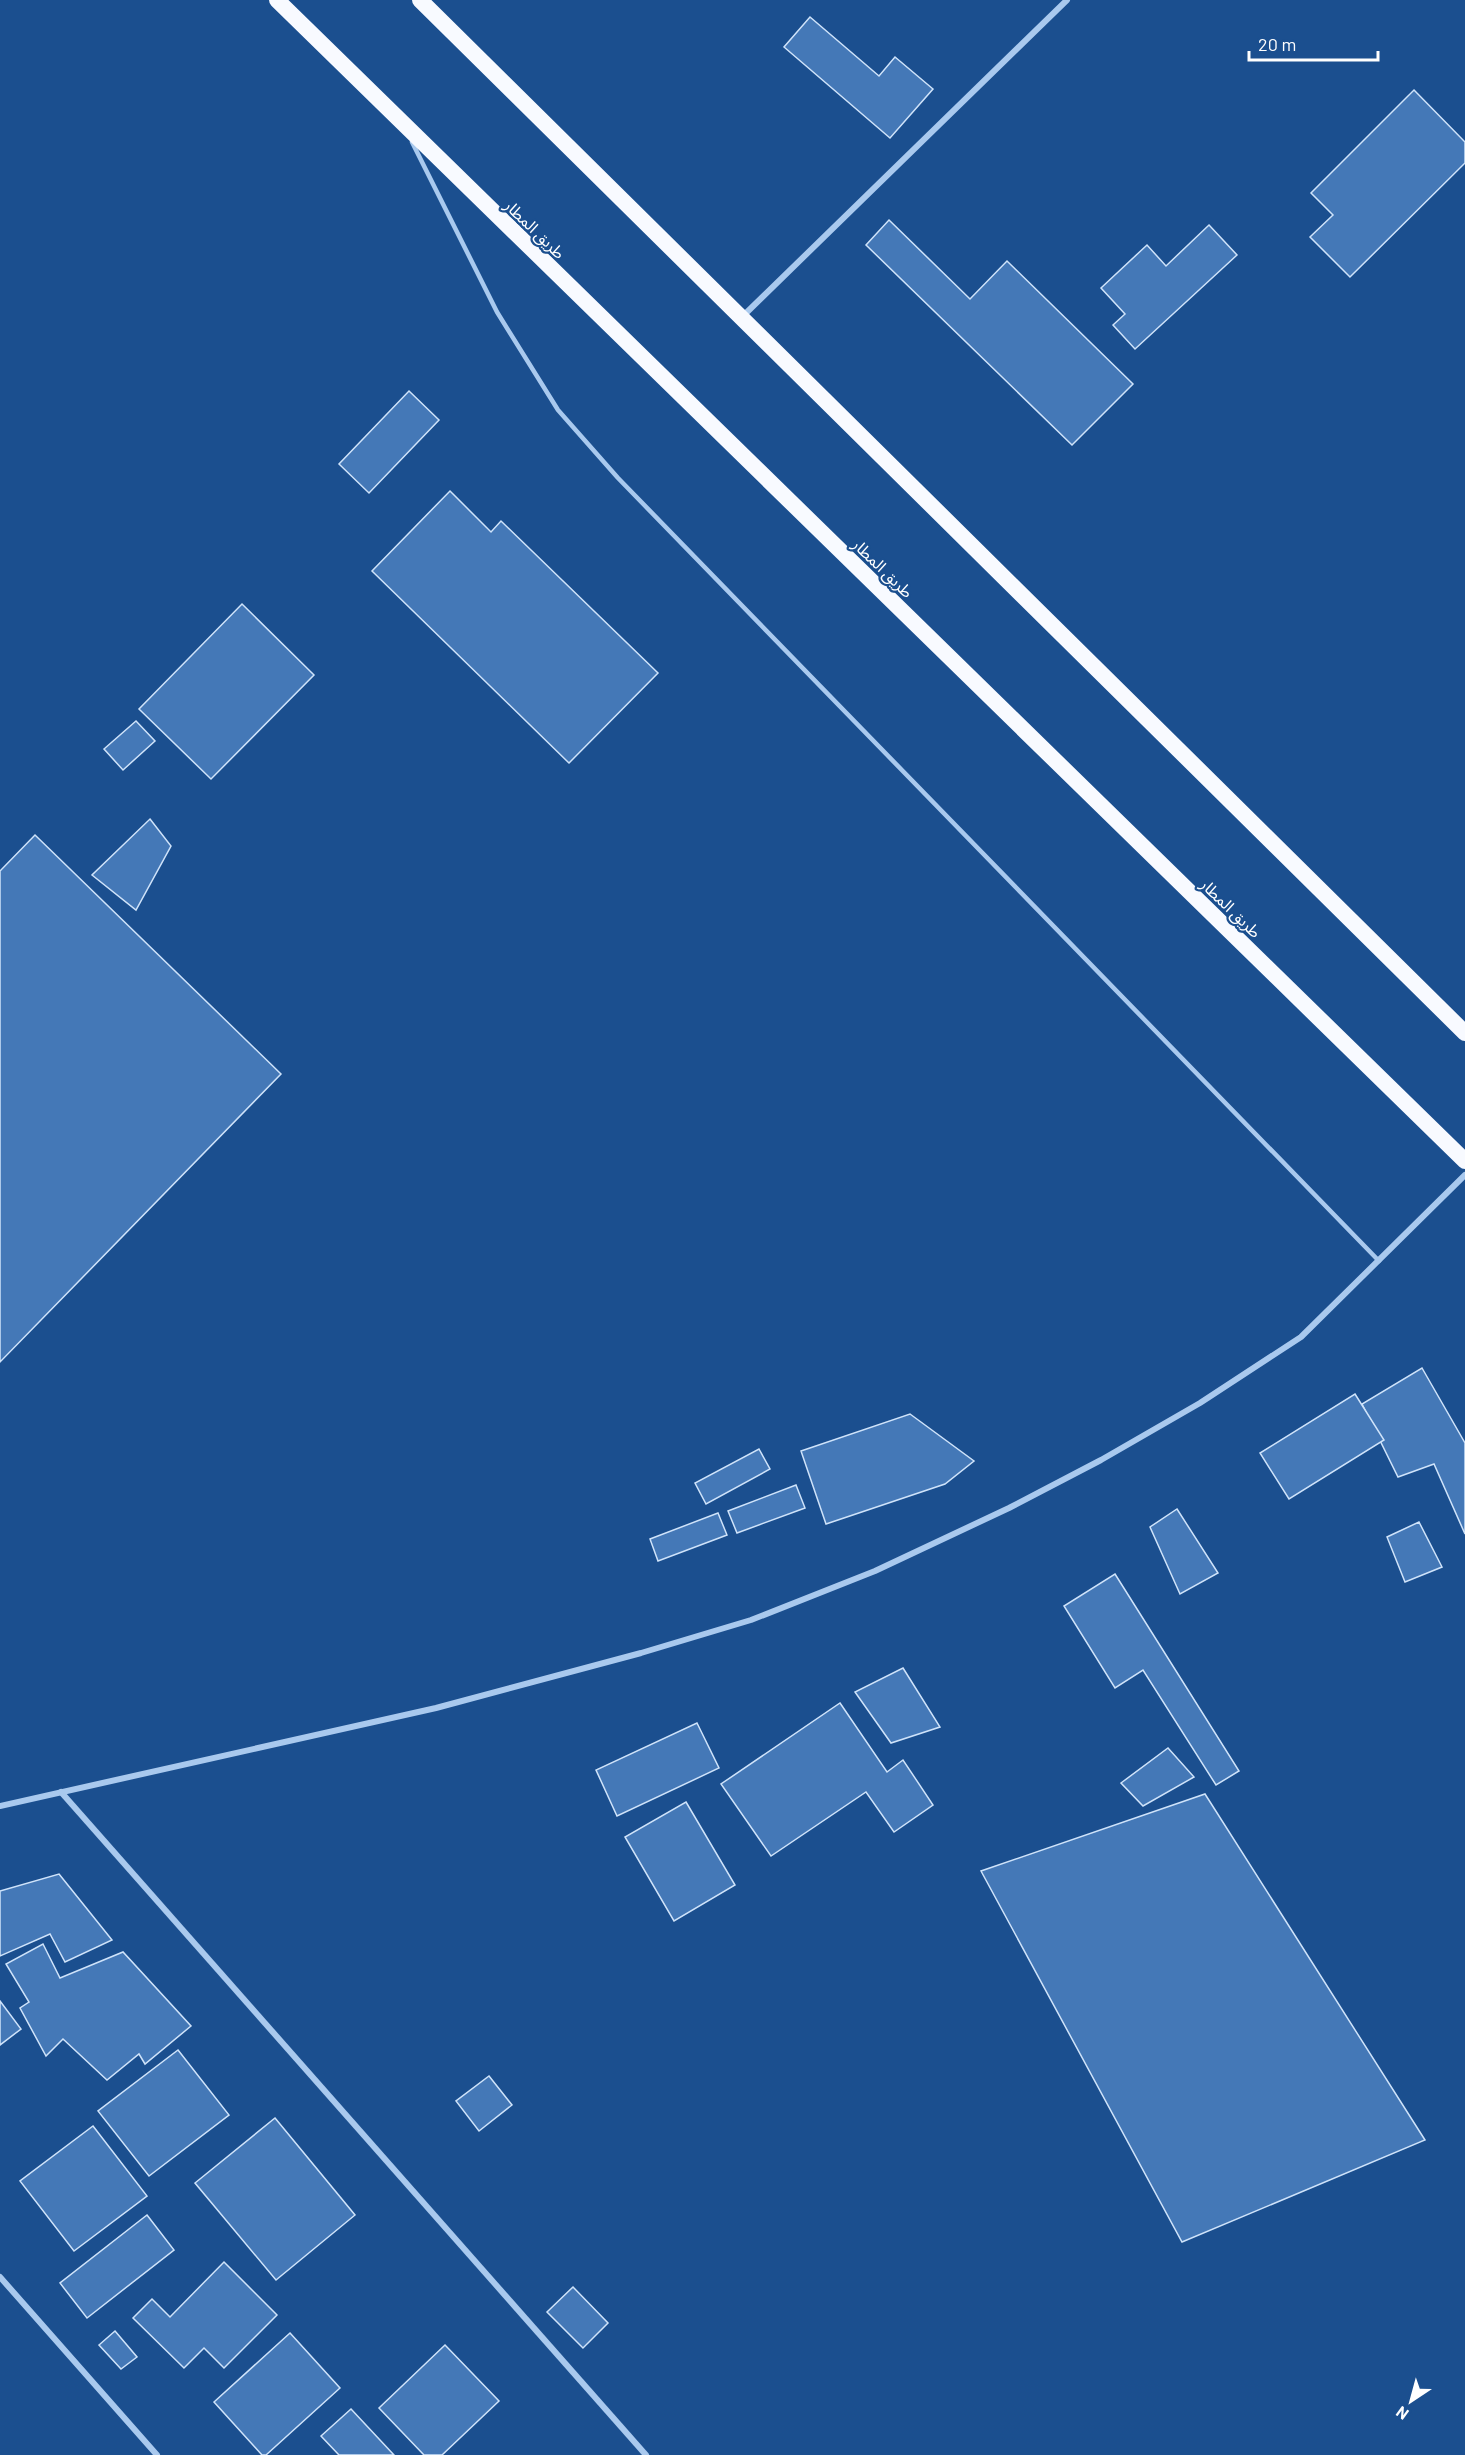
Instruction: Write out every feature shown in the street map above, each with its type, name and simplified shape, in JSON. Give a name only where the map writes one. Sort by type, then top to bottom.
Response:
[{"type":"highway","name":"طريق المطار","points":[[277,0],[1465,1161]]},
{"type":"highway","points":[[420,0],[1465,1033]]},
{"type":"street","points":[[741,318],[1066,0]]},
{"type":"street","points":[[0,1806],[482,1696],[751,1620],[875,1571],[1101,1460],[1200,1403],[1301,1337],[1465,1174]]},
{"type":"street","points":[[61,1792],[646,2455]]},
{"type":"street","points":[[0,2277],[157,2455]]},
{"type":"lane","points":[[404,126],[497,312],[558,410],[618,478],[1379,1261]]},
{"type":"building","points":[[810,17],[879,76],[895,57],[933,89],[890,138],[784,47]]},
{"type":"building","points":[[1414,90],[1465,142],[1465,163],[1350,277],[1310,237],[1333,215],[1311,193]]},
{"type":"building","points":[[889,220],[970,299],[1007,261],[1133,384],[1072,445],[866,245]]},
{"type":"building","points":[[1209,225],[1237,255],[1135,349],[1113,325],[1125,314],[1101,288],[1147,245],[1166,266]]},
{"type":"building","points":[[409,391],[439,420],[369,493],[339,464]]},
{"type":"building","points":[[450,491],[491,532],[501,521],[658,673],[569,763],[372,571]]},
{"type":"building","points":[[242,604],[314,675],[211,779],[139,709]]},
{"type":"building","points":[[136,721],[155,741],[123,770],[104,749]]},
{"type":"building","points":[[150,819],[171,846],[136,910],[92,875]]},
{"type":"building","points":[[35,835],[281,1074],[0,1362],[0,871]]},
{"type":"building","points":[[1422,1368],[1465,1443],[1465,1534],[1434,1464],[1398,1477],[1362,1404]]},
{"type":"building","points":[[1355,1394],[1384,1440],[1289,1499],[1260,1453]]},
{"type":"building","points":[[910,1414],[974,1461],[945,1484],[826,1524],[801,1451]]},
{"type":"building","points":[[759,1449],[770,1469],[706,1504],[695,1483]]},
{"type":"building","points":[[796,1485],[805,1508],[737,1533],[728,1511]]},
{"type":"building","points":[[1177,1509],[1218,1573],[1180,1594],[1150,1527]]},
{"type":"building","points":[[718,1513],[727,1535],[658,1561],[650,1539]]},
{"type":"building","points":[[1419,1522],[1442,1567],[1405,1582],[1387,1537]]},
{"type":"building","points":[[1115,1574],[1239,1771],[1216,1785],[1143,1670],[1115,1688],[1064,1606]]},
{"type":"building","points":[[903,1668],[940,1727],[891,1743],[855,1692]]},
{"type":"building","points":[[840,1703],[887,1772],[903,1760],[933,1805],[894,1832],[866,1792],[771,1856],[721,1784]]},
{"type":"building","points":[[697,1723],[719,1768],[617,1816],[596,1770]]},
{"type":"building","points":[[1168,1748],[1194,1777],[1143,1806],[1121,1783]]},
{"type":"building","points":[[1205,1794],[1425,2140],[1182,2242],[981,1871]]},
{"type":"building","points":[[686,1802],[735,1885],[674,1921],[625,1837]]},
{"type":"building","points":[[59,1874],[112,1940],[65,1962],[50,1934],[0,1956],[0,1891]]},
{"type":"building","points":[[43,1944],[60,1978],[123,1952],[191,2026],[145,2064],[139,2054],[107,2080],[63,2039],[46,2056],[20,2008],[29,2002],[6,1964]]},
{"type":"building","points":[[0,2001],[21,2029],[0,2045]]},
{"type":"building","points":[[178,2050],[229,2115],[149,2176],[98,2111]]},
{"type":"building","points":[[489,2076],[512,2105],[479,2131],[456,2101]]},
{"type":"building","points":[[275,2118],[355,2215],[276,2280],[195,2183]]},
{"type":"building","points":[[93,2126],[147,2196],[74,2251],[20,2181]]},
{"type":"building","points":[[147,2215],[174,2250],[87,2318],[60,2283]]},
{"type":"building","points":[[224,2262],[277,2315],[224,2368],[204,2348],[184,2368],[133,2318],[152,2299],[170,2317]]},
{"type":"building","points":[[573,2287],[608,2323],[583,2348],[547,2312]]},
{"type":"building","points":[[115,2331],[137,2357],[121,2369],[99,2345]]},
{"type":"building","points":[[290,2333],[340,2388],[266,2455],[262,2455],[214,2402]]},
{"type":"building","points":[[445,2345],[499,2401],[442,2455],[424,2455],[379,2408]]},
{"type":"building","points":[[351,2409],[394,2455],[339,2455],[321,2436]]}]
